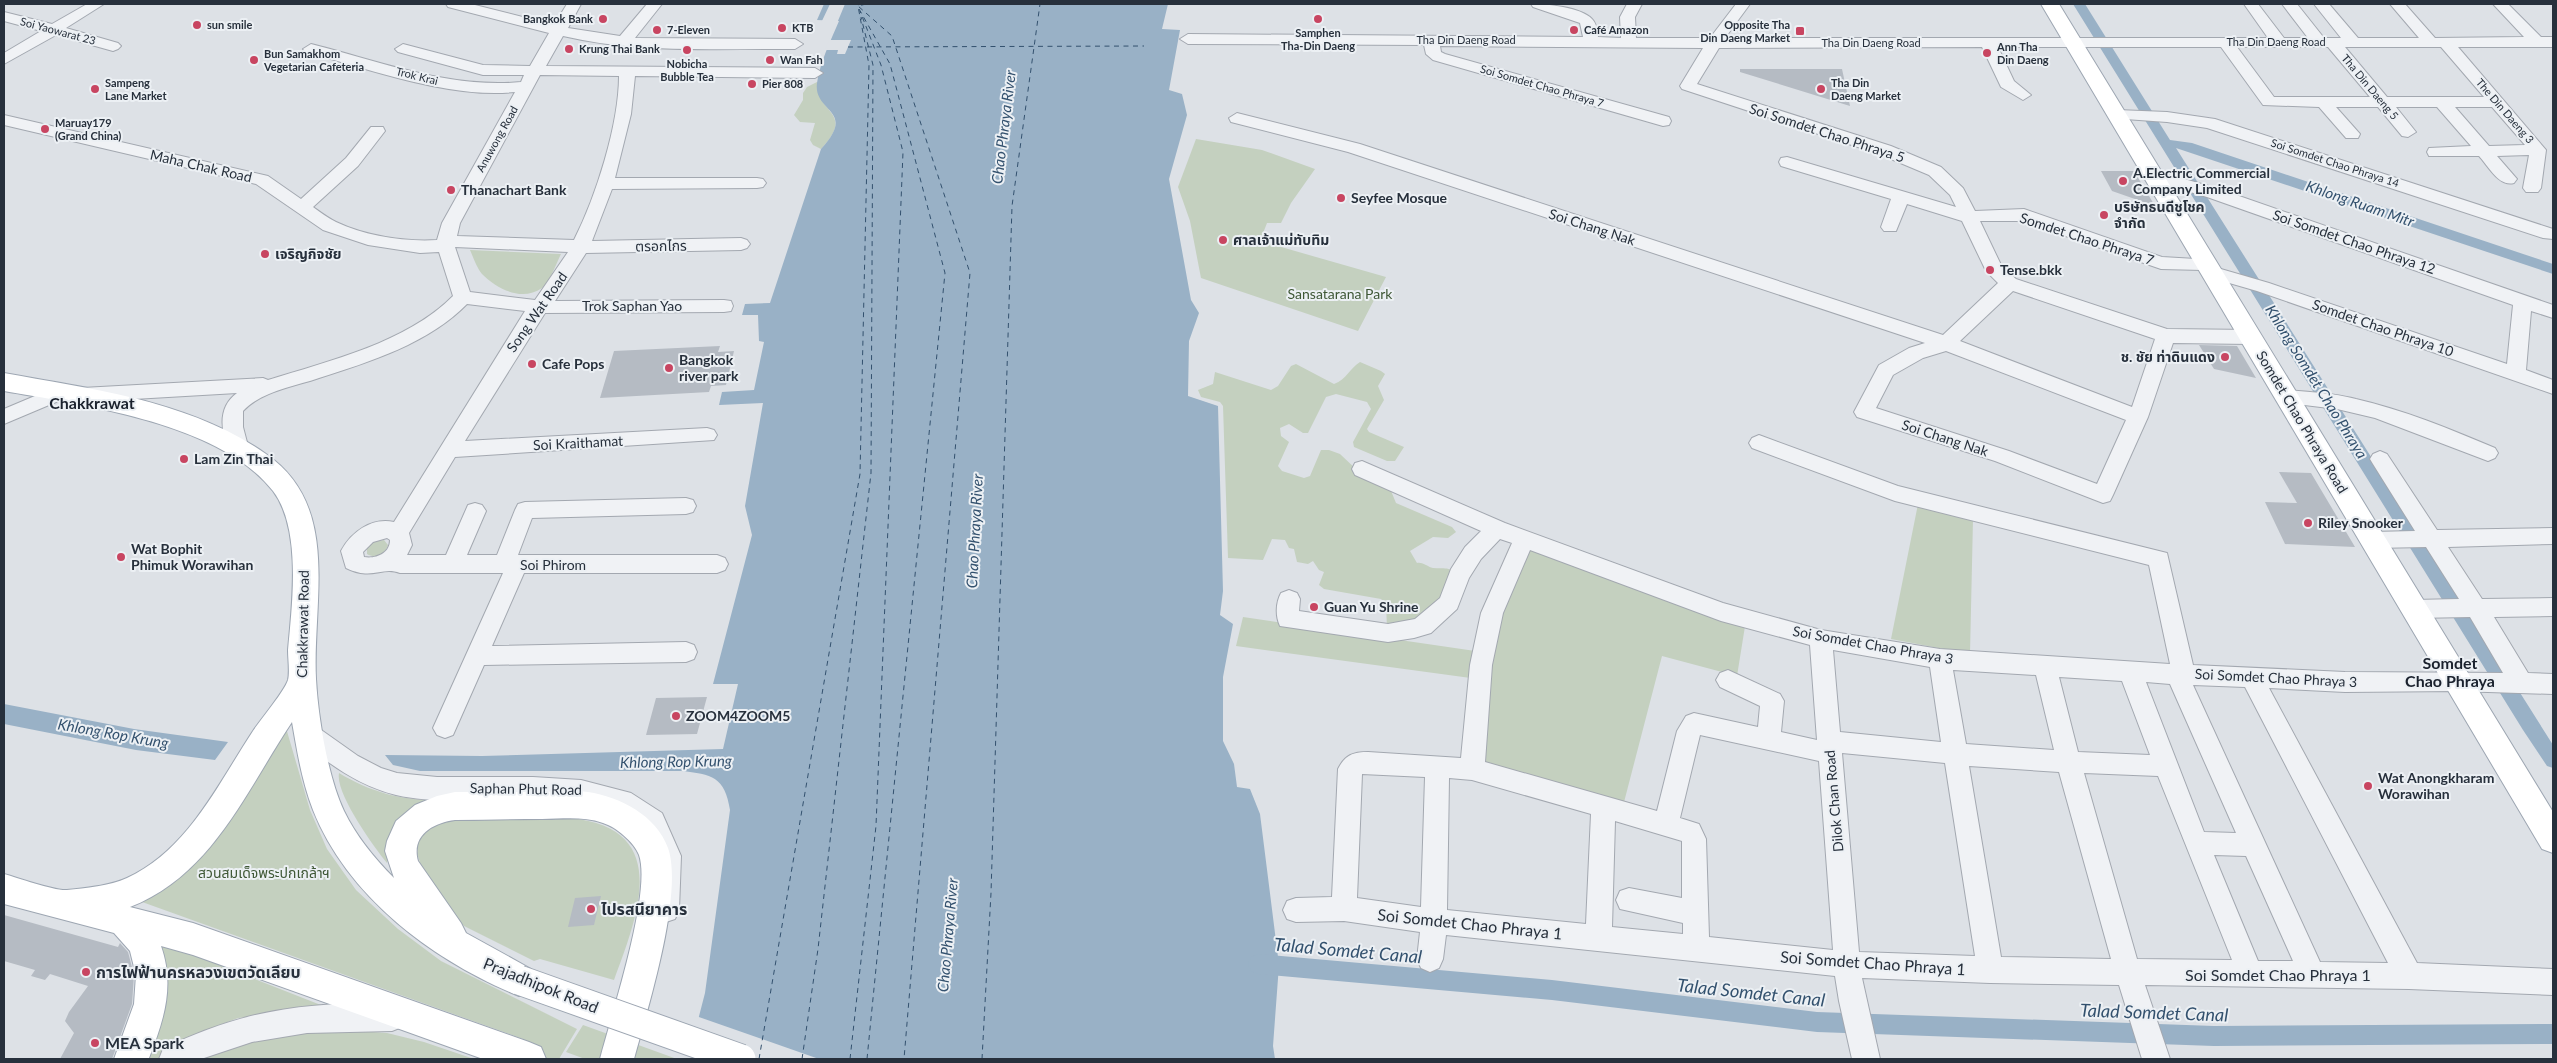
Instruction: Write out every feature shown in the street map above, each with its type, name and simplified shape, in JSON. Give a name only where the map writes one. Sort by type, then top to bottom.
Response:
[{"type":"main road","name":"Somdet Chao Phraya Road","points":[[2050,4],[2081,41],[2125,115],[2153,175],[2217,271],[2251,338],[2297,398],[2383,540],[2414,609],[2553,839]]},
{"type":"main road","name":"Chakkrawat Road","points":[[4,382],[72,393],[188,425],[262,463],[283,485],[298,518],[304,549],[306,595],[302,682],[309,734]]},
{"type":"main road","points":[[62,905],[122,896],[162,874],[187,854],[214,820],[302,682]]},
{"type":"main road","name":"Prajadhipok Road","points":[[309,734],[325,799],[336,829],[374,883],[401,907],[473,958],[519,980],[741,1059]]},
{"type":"main road","points":[[458,946],[415,883],[402,858],[401,843],[408,829],[415,822],[439,808],[455,806],[585,805],[601,807],[626,818],[636,826],[652,847],[657,875],[648,929],[617,1059]]},
{"type":"main road","points":[[4,889],[193,939],[529,1059]]},
{"type":"main road","points":[[125,922],[145,945],[152,971],[150,1006],[142,1035],[131,1059]]},
{"type":"street","points":[[4,59],[97,4]]},
{"type":"street","points":[[453,4],[558,30],[624,41],[795,44]]},
{"type":"street","name":"Anuwong Road","points":[[446,244],[451,223],[530,79],[574,4]]},
{"type":"street","points":[[624,41],[655,4]]},
{"type":"street","points":[[1538,4],[1577,17],[1588,24],[1592,41]]},
{"type":"street","points":[[1577,17],[1591,4]]},
{"type":"street","points":[[1629,41],[1625,22],[1627,13],[1635,4]]},
{"type":"street","points":[[1714,43],[1743,4]]},
{"type":"street","points":[[2251,4],[2279,42]]},
{"type":"street","name":"Tha Din Daeng 5","points":[[2289,4],[2408,132]]},
{"type":"street","points":[[2321,4],[2354,42]]},
{"type":"street","name":"The Din Daeng 3","points":[[2397,4],[2439,43],[2496,102],[2538,150],[2532,188]]},
{"type":"street","points":[[2500,4],[2537,42]]},
{"type":"street","name":"Soi Yaowarat 23","points":[[4,16],[113,46]]},
{"type":"street","name":"Tha Din Daeng Road","points":[[1188,39],[1714,43],[1987,41],[2553,42]]},
{"type":"street","name":"Soi Somdet Chao Phraya 7","points":[[1431,40],[1434,54],[1439,57],[1664,121]]},
{"type":"street","points":[[1987,41],[2007,84],[2023,95]]},
{"type":"street","points":[[2225,42],[2270,102],[2496,102]]},
{"type":"street","name":"Soi Somdet Chao Phraya 5","points":[[1714,43],[1688,86],[1885,150],[1935,171],[1957,192],[1994,271],[2010,283],[2166,336],[2251,338]]},
{"type":"street","name":"Trok Krai","points":[[311,49],[454,86],[498,89],[530,79]]},
{"type":"street","points":[[403,49],[483,70],[530,79],[627,72],[815,73]]},
{"type":"street","name":"Song Wat Road","points":[[390,560],[396,554],[402,542],[398,533],[536,312],[555,291],[593,222],[624,110],[627,72]]},
{"type":"street","points":[[2323,102],[2352,134]]},
{"type":"street","points":[[2442,102],[2508,179]]},
{"type":"street","name":"Soi Somdet Chao Phraya 14","points":[[2125,115],[2191,119],[2230,128],[2549,234]]},
{"type":"street","name":"Soi Chang Nak","points":[[1237,118],[1354,148],[1945,344],[2138,417],[2103,495],[2002,456],[1864,412],[1886,370],[1916,354],[1945,344],[2010,283]]},
{"type":"street","name":"Maha Chak Road","points":[[4,120],[262,180],[329,226],[368,239],[420,247],[446,244],[580,247]]},
{"type":"street","points":[[302,207],[334,182],[366,148],[377,130]]},
{"type":"street","points":[[2434,152],[2538,150]]},
{"type":"street","points":[[1787,162],[1968,217]]},
{"type":"street","name":"Soi Somdet Chao Phraya 12","points":[[2153,175],[2208,191],[2553,312]]},
{"type":"street","points":[[605,184],[757,183]]},
{"type":"street","points":[[1890,227],[1901,197]]},
{"type":"street","name":"Somdet Chao Phraya 7","points":[[1968,217],[1994,214],[2024,215],[2161,263],[2217,271]]},
{"type":"street","points":[[446,244],[459,302]]},
{"type":"street","name":"ตรอกไกร","points":[[580,247],[741,244]]},
{"type":"street","name":"Somdet Chao Phraya 10","points":[[2217,271],[2553,387]]},
{"type":"street","name":"Trok Saphan Yao","points":[[459,302],[536,312],[724,306]]},
{"type":"street","name":"Chakkrawat Road","points":[[239,450],[232,424],[232,412],[235,406],[251,395],[283,382],[360,357],[405,336],[459,302]]},
{"type":"street","points":[[2516,373],[2523,302]]},
{"type":"street","points":[[2138,417],[2166,336]]},
{"type":"street","name":"Chakkrawat Road","points":[[72,393],[237,387],[283,382]]},
{"type":"street","points":[[4,417],[72,393]]},
{"type":"street","points":[[2297,398],[2337,402],[2422,426],[2488,453]]},
{"type":"street","name":"Soi Kraithamat","points":[[449,450],[707,435]]},
{"type":"street","points":[[1759,443],[1895,493],[2158,559],[2180,674],[2253,845],[2312,974]]},
{"type":"street","points":[[2380,460],[2427,540],[2518,684]]},
{"type":"street","name":"Soi Somdet Chao Phraya 3","points":[[1362,469],[1497,529],[1721,612],[1821,639],[1940,659],[2045,667],[2345,682],[2457,680],[2489,683],[2553,684]]},
{"type":"street","points":[[445,728],[477,656],[511,565],[525,510],[686,506]]},
{"type":"street","points":[[453,564],[475,511]]},
{"type":"street","points":[[390,560],[374,567],[366,567],[354,562],[352,551],[361,539],[368,534],[385,529],[398,533]]},
{"type":"street","points":[[1289,599],[1288,619],[1388,633],[1423,626],[1449,603],[1459,575],[1474,553],[1497,529]]},
{"type":"street","points":[[2383,540],[2553,536]]},
{"type":"street","points":[[1472,769],[1480,666],[1492,613],[1525,538]]},
{"type":"street","name":"Soi Phirom","points":[[390,560],[400,564],[717,564]]},
{"type":"street","points":[[2414,609],[2553,607]]},
{"type":"street","name":"Dilok Chan Road","points":[[1821,639],[1847,964],[1852,1000],[1863,1049]]},
{"type":"street","points":[[477,656],[686,652]]},
{"type":"street","points":[[1940,659],[1990,970]]},
{"type":"street","points":[[2045,667],[2069,764],[2128,974],[2154,1054]]},
{"type":"street","points":[[2130,672],[2196,843],[2251,975]]},
{"type":"street","points":[[2251,677],[2336,834],[2409,976]]},
{"type":"street","points":[[1728,680],[1772,701],[1770,739]]},
{"type":"street","points":[[1666,826],[1688,731],[1694,723],[1770,739],[1829,747],[2069,764],[2166,766]]},
{"type":"street","name":"Saphan Phut Road","points":[[309,734],[360,770],[397,784],[430,788],[586,790],[624,801],[639,809],[655,823],[666,840],[672,874],[634,1059]]},
{"type":"street","points":[[1344,909],[1350,769],[1356,764],[1472,769],[1690,832],[1694,835],[1696,948]]},
{"type":"street","points":[[1430,959],[1434,922],[1437,767]]},
{"type":"street","points":[[1599,938],[1602,808]]},
{"type":"street","points":[[2196,843],[2253,845]]},
{"type":"street","points":[[1629,900],[1694,913]]},
{"type":"street","name":"Soi Somdet Chao Phraya 1","points":[[1296,910],[1344,909],[1434,922],[1847,964],[2128,974],[2312,974],[2553,982]]},
{"type":"street","points":[[173,1059],[238,1030],[285,1021],[363,1016],[425,1021]]},
{"type":"green space","points":[[817,82],[819,93],[835,120],[835,128],[831,137],[821,149],[813,145],[810,140],[815,123],[800,122],[794,115],[803,100],[803,93],[807,87]]},
{"type":"green space","name":"Sansatarana Park","points":[[1196,139],[1262,150],[1315,169],[1291,203],[1281,223],[1267,223],[1260,241],[1386,277],[1358,331],[1201,278],[1190,221],[1178,187]]},
{"type":"green space","points":[[470,250],[561,254],[550,277],[542,288],[526,294],[518,294],[502,289],[482,274]]},
{"type":"green space","points":[[1360,362],[1385,374],[1378,386],[1384,400],[1367,429],[1369,432],[1404,447],[1395,461],[1387,461],[1354,447],[1353,442],[1371,409],[1367,402],[1336,394],[1326,397],[1308,433],[1303,433],[1289,424],[1280,428],[1281,436],[1289,442],[1278,466],[1282,471],[1304,478],[1310,476],[1321,450],[1329,450],[1340,454],[1357,470],[1389,486],[1396,503],[1452,527],[1456,532],[1448,538],[1433,537],[1410,551],[1417,563],[1433,568],[1454,571],[1438,607],[1432,613],[1415,621],[1387,628],[1386,604],[1381,599],[1324,589],[1319,585],[1324,572],[1319,570],[1313,561],[1308,564],[1297,562],[1294,549],[1289,548],[1285,540],[1272,539],[1263,560],[1228,558],[1223,406],[1220,402],[1201,397],[1198,390],[1213,384],[1215,372],[1271,390],[1278,386],[1291,366],[1296,364],[1334,384]]},
{"type":"green space","points":[[1918,504],[1973,519],[1970,654],[1891,639]]},
{"type":"green space","points":[[384,540],[388,545],[382,554],[373,556],[367,554],[367,547],[373,542]]},
{"type":"green space","points":[[1526,540],[1746,620],[1737,676],[1662,656],[1623,806],[1478,765],[1482,665]]},
{"type":"green space","points":[[1243,617],[1482,652],[1478,679],[1236,646]]},
{"type":"green space","name":"สวนสมเด็จพระปกเกล้าฯ","points":[[284,721],[310,810],[327,849],[356,890],[398,929],[441,961],[577,1029],[559,1059],[510,1059],[523,1039],[131,898]]},
{"type":"green space","points":[[339,773],[376,791],[415,799],[442,800],[390,846],[387,863],[365,833],[349,806],[339,782]]},
{"type":"green space","points":[[570,818],[602,825],[624,838],[636,857],[640,878],[638,903],[632,929],[614,980],[540,959],[534,961],[464,926],[443,904],[421,866],[417,853],[419,837],[431,825],[447,819]]},
{"type":"green space","points":[[161,942],[331,1009],[238,1018],[196,1034],[161,1059],[144,1059],[159,1012],[165,972]]},
{"type":"green space","points":[[583,1025],[677,1059],[585,1059],[566,1052]]},
{"type":"green space","points":[[316,1028],[387,1033],[424,1042],[474,1059],[196,1059],[224,1046],[239,1042]]},
{"type":"water","name":"Chao Phraya River","points":[[824,4],[1168,4],[1162,29],[1180,30],[1169,90],[1182,94],[1187,115],[1169,179],[1191,300],[1199,313],[1189,341],[1188,396],[1218,406],[1223,591],[1220,615],[1233,624],[1223,677],[1223,741],[1234,764],[1237,787],[1250,789],[1260,814],[1279,965],[1273,1046],[1275,1059],[688,1059],[705,993],[730,810],[725,790],[720,784],[709,776],[681,771],[420,771],[393,765],[385,755],[482,756],[723,749],[738,684],[713,684],[752,535],[745,506],[763,403],[719,405],[722,392],[754,390],[764,342],[759,341],[758,315],[742,315],[745,304],[770,303],[821,149],[831,136],[835,126],[835,118],[821,100],[817,83],[826,51],[839,21],[817,20]]},
{"type":"water","name":"Khlong Rop Krung","points":[[4,704],[134,729],[228,742],[215,760],[136,750],[4,724]]},
{"type":"pier","points":[[830,4],[845,4],[830,40],[851,40],[845,54],[837,54],[838,50],[825,50],[836,23],[821,23]]},
{"type":"pier","points":[[696,1016],[819,1059],[685,1059]]},
{"type":"building","name":"Tha Din Daeng Market","points":[[1740,69],[1842,69],[1850,106],[1740,72]]},
{"type":"building","name":"A.Electric Commercial Company Limited","points":[[2101,171],[2134,171],[2155,206],[2112,191]]},
{"type":"building","name":"ช. ชัย ท่าดินแดง","points":[[2199,345],[2237,346],[2256,378],[2214,369]]},
{"type":"building","name":"Bangkok river park","points":[[720,346],[718,352],[734,351],[726,385],[711,386],[709,392],[600,398],[614,351]]},
{"type":"building","name":"Riley Snooker","points":[[2279,472],[2311,473],[2355,547],[2285,544],[2265,502],[2297,503]]},
{"type":"building","name":"ZOOM4ZOOM5","points":[[707,697],[697,734],[646,735],[656,698]]},
{"type":"building","name":"ไปรสนียาคาร","points":[[601,896],[594,925],[568,927],[575,898]]},
{"type":"building","name":"การไฟฟ้านครหลวงเขตวัดเลียบ","points":[[4,915],[118,947],[120,943],[128,952],[134,975],[132,1004],[112,1059],[60,1059],[74,1033],[65,1021],[69,1012],[88,986],[50,974],[45,980],[31,976],[35,970],[4,961]]},
{"type":"waterway","name":"Khlong Somdet Chao Phraya","points":[[2079,4],[2553,760]]},
{"type":"waterway","name":"Khlong Ruam Mitr","points":[[2166,143],[2187,146],[2553,269]]},
{"type":"waterway","name":"Talad Somdet Canal","points":[[1258,964],[1552,990],[1817,1022],[2214,1036],[2553,1034]]},
{"type":"ferry route","points":[[858,6],[866,4]]},
{"type":"ferry route","points":[[1034,46],[1040,4]]},
{"type":"ferry route","points":[[858,6],[892,36],[896,47]]},
{"type":"ferry route","points":[[858,6],[866,47]]},
{"type":"ferry route","points":[[859,9],[880,47]]},
{"type":"ferry route","points":[[860,11],[874,47]]},
{"type":"ferry route","points":[[861,17],[868,47]]},
{"type":"ferry route","points":[[896,47],[1034,46]]},
{"type":"ferry route","points":[[982,1059],[991,893],[1012,206],[1034,46]]},
{"type":"ferry route","points":[[1034,46],[1144,46]]},
{"type":"ferry route","points":[[848,47],[866,47]]},
{"type":"ferry route","points":[[759,1059],[860,474],[869,65],[866,47]]},
{"type":"ferry route","points":[[802,1059],[818,949],[871,473],[873,65],[868,47]]},
{"type":"ferry route","points":[[868,47],[874,47]]},
{"type":"ferry route","points":[[850,1059],[876,826],[903,152],[881,65],[874,47]]},
{"type":"ferry route","points":[[874,47],[880,47]]},
{"type":"ferry route","points":[[867,1059],[945,273],[890,64],[880,47]]},
{"type":"ferry route","points":[[880,47],[896,47]]},
{"type":"ferry route","points":[[896,47],[970,273],[904,1059]]},
{"type":"place","name":"Bangkok Bank","points":[[603,19]]},
{"type":"place","name":"Samphen Tha-Din Daeng","points":[[1318,19]]},
{"type":"place","name":"sun smile","points":[[197,25]]},
{"type":"place","name":"KTB","points":[[782,28]]},
{"type":"place","name":"7-Eleven","points":[[657,30]]},
{"type":"place","name":"Café Amazon","points":[[1574,30]]},
{"type":"place","name":"Opposite Tha Din Daeng Market","points":[[1800,31]]},
{"type":"place","name":"Krung Thai Bank","points":[[569,49]]},
{"type":"place","name":"Nobicha Bubble Tea","points":[[687,50]]},
{"type":"place","name":"Ann Tha Din Daeng","points":[[1987,53]]},
{"type":"place","name":"Bun Samakhom Vegetarian Cafeteria","points":[[254,60]]},
{"type":"place","name":"Wan Fah","points":[[770,60]]},
{"type":"place","name":"Pier 808","points":[[752,84]]},
{"type":"place","name":"Sampeng Lane Market","points":[[95,89]]},
{"type":"place","name":"Tha Din Daeng Market","points":[[1821,89]]},
{"type":"place","name":"Maruay179 (Grand China)","points":[[45,129]]},
{"type":"place","name":"A.Electric Commercial Company Limited","points":[[2123,181]]},
{"type":"place","name":"Thanachart Bank","points":[[451,190]]},
{"type":"place","name":"Seyfee Mosque","points":[[1341,198]]},
{"type":"place","name":"บริษัทธนดีชูโชค จำกัด","points":[[2104,215]]},
{"type":"place","name":"ศาลเจ้าแม่ทับทิม","points":[[1223,240]]},
{"type":"place","name":"เจริญกิจชัย","points":[[265,254]]},
{"type":"place","name":"Tense.bkk","points":[[1990,270]]},
{"type":"place","name":"ช. ชัย ท่าดินแดง","points":[[2225,357]]},
{"type":"place","name":"Cafe Pops","points":[[532,364]]},
{"type":"place","name":"Bangkok river park","points":[[669,368]]},
{"type":"place","name":"Lam Zin Thai","points":[[184,459]]},
{"type":"place","name":"Riley Snooker","points":[[2308,523]]},
{"type":"place","name":"Wat Bophit Phimuk Worawihan","points":[[121,557]]},
{"type":"place","name":"Guan Yu Shrine","points":[[1314,607]]},
{"type":"place","name":"ZOOM4ZOOM5","points":[[676,716]]},
{"type":"place","name":"Wat Anongkharam Worawihan","points":[[2368,786]]},
{"type":"place","name":"ไปรสนียาคาร","points":[[591,909]]},
{"type":"place","name":"การไฟฟ้านครหลวงเขตวัดเลียบ","points":[[86,972]]},
{"type":"place","name":"MEA Spark","points":[[95,1043]]},
{"type":"district","name":"Chakkrawat","points":[[92,403]]},
{"type":"district","name":"Somdet Chao Phraya","points":[[2450,672]]}]
